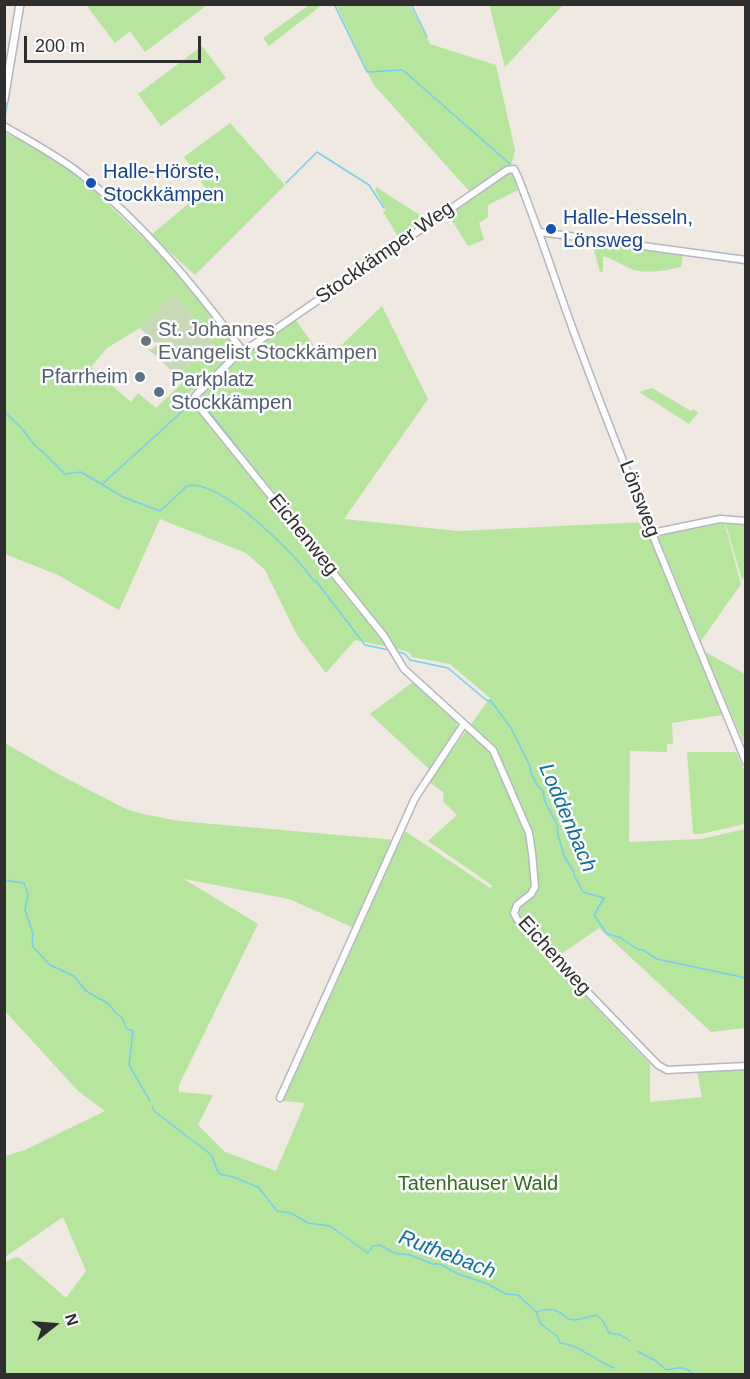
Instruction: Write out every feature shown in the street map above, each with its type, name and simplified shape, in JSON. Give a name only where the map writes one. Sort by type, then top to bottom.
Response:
[{"type":"street","points":[[4,100],[20,4]]},
{"type":"street","points":[[4,126],[54,155],[114,204],[178,268],[242,350]]},
{"type":"street","name":"Stockkämper Weg","points":[[242,350],[446,210],[510,169],[518,174],[540,232]]},
{"type":"street","points":[[540,232],[746,260]]},
{"type":"street","name":"Lönsweg","points":[[540,232],[581,352],[746,762]]},
{"type":"street","name":"Eichenweg","points":[[242,350],[195,396],[197,404],[384,636],[404,669],[494,750],[529,832],[535,887],[531,894],[517,905],[514,913],[517,919],[658,1065],[667,1070],[746,1066]]},
{"type":"street","points":[[652,533],[720,519],[746,521]]},
{"type":"street","points":[[280,1098],[415,798],[464,724]]},
{"type":"green space","points":[[489,4],[563,4],[563,5],[505,67]]},
{"type":"green space","points":[[86,5],[207,5],[145,52],[130,31],[115,43]]},
{"type":"green space","points":[[309,5],[322,5],[269,46],[263,38]]},
{"type":"green space","points":[[336,5],[410,5],[430,44],[496,65],[515,150],[511,166],[469,191],[373,84]]},
{"type":"green space","points":[[202,46],[226,78],[161,126],[138,94]]},
{"type":"green space","points":[[230,123],[285,185],[195,275],[151,235],[206,189],[184,157]]},
{"type":"green space","points":[[4,132],[52,157],[80,177],[174,268],[235,346],[236,351],[233,356],[189,395],[388,647],[355,640],[326,673],[297,635],[265,570],[246,553],[160,519],[119,610],[58,575],[5,554]],"holes":[[[175,294],[213,343],[176,376],[175,378],[181,384],[156,408],[138,393],[131,402],[91,367],[107,348],[140,328]]]},
{"type":"green space","points":[[507,173],[513,175],[518,190],[488,205],[488,217],[479,223],[484,240],[468,246],[448,214]]},
{"type":"green space","points":[[376,187],[426,219],[399,238],[383,212],[386,210],[375,190]]},
{"type":"green space","points":[[591,240],[683,253],[681,267],[645,272],[603,256],[603,271],[600,272]]},
{"type":"green space","points":[[175,294],[213,343],[176,376],[147,349],[152,349],[158,344],[140,328]]},
{"type":"green space","name":"Tatenhauser Wald","points":[[382,306],[428,399],[344,519],[458,531],[644,522],[722,715],[672,723],[673,744],[667,744],[667,752],[630,751],[629,842],[701,839],[745,829],[745,1028],[711,1032],[599,928],[551,961],[650,1064],[650,1102],[702,1097],[697,1071],[745,1068],[745,1374],[5,1374],[5,1262],[16,1257],[20,1258],[66,1298],[86,1271],[63,1217],[5,1257],[5,1156],[25,1150],[105,1111],[78,1091],[5,1011],[5,743],[126,809],[143,814],[179,821],[395,840],[354,928],[289,899],[184,879],[258,924],[179,1085],[179,1092],[213,1095],[198,1125],[225,1152],[276,1171],[305,1103],[283,1101],[405,831],[490,888],[493,886],[428,841],[457,815],[443,801],[444,793],[429,782],[490,698],[450,664],[412,657],[409,652],[394,648],[383,629],[200,402],[202,393],[243,355],[295,319],[325,361]]},
{"type":"green space","points":[[652,388],[698,413],[689,424],[639,392]]},
{"type":"green space","points":[[724,521],[741,584],[701,641],[657,534]]},
{"type":"green space","points":[[725,522],[745,523],[745,576],[742,580]]},
{"type":"green space","points":[[705,652],[745,674],[745,744],[744,743]]},
{"type":"green space","points":[[413,682],[457,721],[457,728],[430,770],[370,714]]},
{"type":"green space","points":[[687,752],[736,752],[745,772],[745,824],[693,834]]},
{"type":"waterway","points":[[5,118],[23,4]]},
{"type":"waterway","points":[[334,4],[367,72],[402,70],[510,164]]},
{"type":"waterway","points":[[411,4],[427,37]]},
{"type":"waterway","points":[[286,183],[317,152],[369,185],[384,208]]},
{"type":"waterway","points":[[687,255],[746,264]]},
{"type":"waterway","points":[[202,403],[292,516]]},
{"type":"waterway","points":[[102,484],[193,404]]},
{"type":"waterway","name":"Loddenbach","points":[[4,411],[65,474],[81,472],[123,497],[160,511],[187,486],[201,487],[236,505],[256,520],[291,553],[316,581],[365,645],[389,650]]},
{"type":"waterway","name":"Loddenbach","points":[[396,651],[405,654],[410,660],[448,668],[486,700],[491,701],[511,728],[537,785],[543,791],[545,802],[558,826],[557,831],[564,856],[583,892],[604,898],[594,915],[607,934],[619,937],[657,959],[746,978]]},
{"type":"waterway","name":"Ruthebach","points":[[4,880],[24,883],[28,894],[25,910],[33,934],[33,947],[50,965],[74,976],[86,991],[109,1004],[122,1018],[127,1029],[133,1031],[129,1065],[150,1101]]},
{"type":"waterway","name":"Ruthebach","points":[[152,1106],[154,1111],[212,1156],[220,1174],[258,1187],[277,1211],[291,1213],[308,1223],[330,1226],[368,1253],[373,1246],[380,1245],[394,1253],[440,1264],[506,1294],[518,1295],[536,1312],[541,1324],[557,1336],[560,1343],[581,1350],[614,1368]]},
{"type":"waterway","points":[[536,1312],[553,1310],[568,1319],[576,1320],[596,1315],[603,1321],[609,1333],[621,1335],[630,1341]]},
{"type":"waterway","points":[[637,1351],[656,1361],[666,1370],[684,1368],[693,1374]]},
{"type":"place","name":"Halle-Hörste, Stockkämpen","points":[[91,183]]},
{"type":"place","name":"Halle-Hesseln, Lönsweg","points":[[551,229]]},
{"type":"place","name":"St. Johannes Evangelist Stockkämpen","points":[[146,341]]},
{"type":"place","name":"Pfarrheim","points":[[140,377]]},
{"type":"place","name":"Parkplatz Stockkämpen","points":[[159,392]]}]
